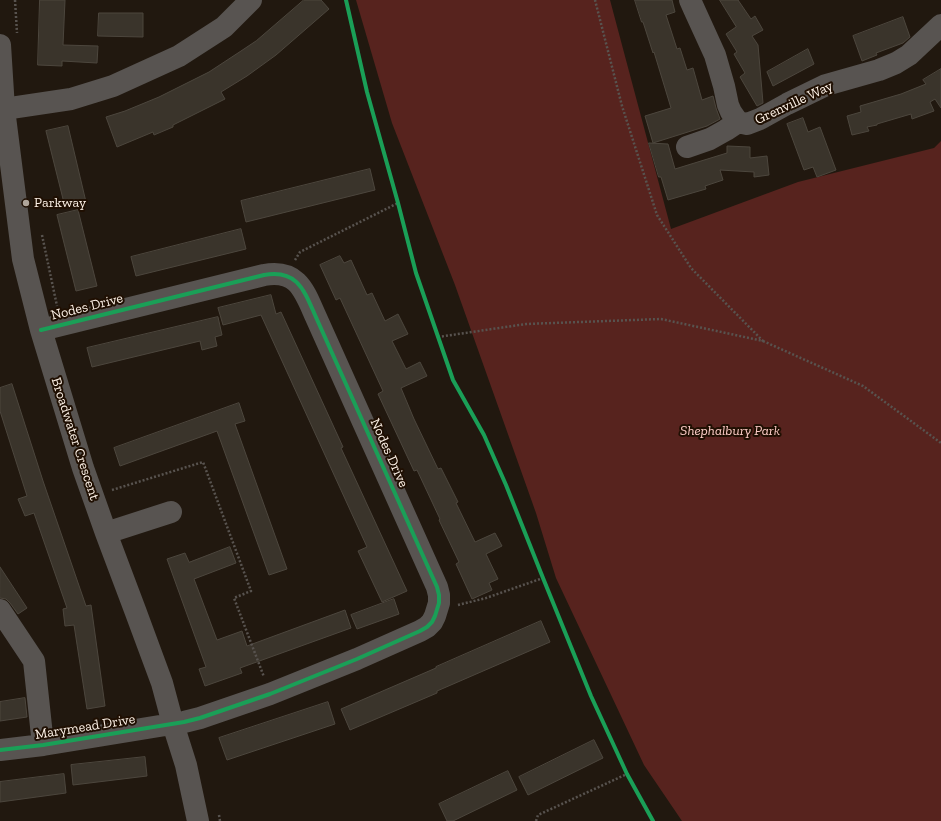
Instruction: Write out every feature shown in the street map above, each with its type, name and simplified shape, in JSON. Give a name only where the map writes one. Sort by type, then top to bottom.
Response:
[{"type":"street","points":[[4,109],[71,99],[113,86],[179,56],[224,27],[251,0]]},
{"type":"street","name":"Grenville Way","points":[[690,0],[715,54],[728,105],[738,122],[742,124],[752,123],[826,85],[879,70],[896,63],[908,55],[941,25]]},
{"type":"street","name":"Broadwater Crescent","points":[[8,40],[4,109],[23,259],[50,327],[83,468],[162,683],[186,765],[198,821]]},
{"type":"street","points":[[687,147],[710,139],[738,122]]},
{"type":"street","name":"Nodes Drive","points":[[50,327],[264,275],[285,275],[292,278],[300,285],[313,310],[436,586],[439,595],[438,609]]},
{"type":"street","points":[[106,533],[171,512]]},
{"type":"street","points":[[173,724],[200,718],[270,694],[357,659],[420,631],[432,622],[438,609]]},
{"type":"street","points":[[0,610],[34,660],[43,745]]},
{"type":"street","name":"Marymead Drive","points":[[0,750],[43,745],[173,724]]},
{"type":"path","points":[[8,40],[16,0]]},
{"type":"path","points":[[595,0],[622,106],[657,215],[691,268],[763,341]]},
{"type":"path","points":[[396,195],[400,210]]},
{"type":"path","points":[[285,275],[300,252],[398,203]]},
{"type":"path","points":[[41,232],[57,301],[50,327]]},
{"type":"path","points":[[438,337],[526,324],[661,319],[763,341],[862,386],[941,443]]},
{"type":"path","points":[[436,330],[441,344]]},
{"type":"path","points":[[110,483],[112,490],[203,462],[251,591],[234,598],[270,694]]},
{"type":"path","points":[[541,572],[546,586]]},
{"type":"path","points":[[438,609],[486,598],[543,578]]},
{"type":"path","points":[[624,767],[631,780]]},
{"type":"path","points":[[536,821],[538,815],[628,774]]},
{"type":"path","points":[[218,814],[220,821]]},
{"type":"green space","name":"Shephalbury Park","points":[[356,0],[610,0],[671,229],[798,182],[934,148],[941,141],[941,821],[682,821],[644,765],[556,578],[536,513],[455,285],[392,123]]},
{"type":"building","points":[[40,0],[65,0],[63,45],[98,46],[97,63],[62,61],[62,66],[38,65]]},
{"type":"building","points":[[304,0],[321,0],[329,9],[276,55],[247,76],[221,92],[225,99],[173,125],[173,127],[154,135],[153,132],[117,147],[106,117],[159,97],[209,72],[256,41]]},
{"type":"building","points":[[635,0],[672,0],[675,12],[666,15],[677,49],[680,48],[687,70],[693,68],[702,100],[713,96],[720,119],[707,126],[653,143],[645,116],[671,108],[654,52],[653,53]]},
{"type":"building","points":[[720,0],[738,0],[751,19],[755,16],[763,30],[752,36],[758,45],[763,103],[757,106],[740,77],[745,73],[734,54],[737,52],[726,34],[736,27]]},
{"type":"building","points":[[99,13],[143,13],[143,37],[98,36]]},
{"type":"building","points":[[903,17],[910,37],[903,43],[876,53],[877,55],[862,61],[853,36]]},
{"type":"building","points":[[808,49],[814,64],[773,86],[767,72]]},
{"type":"building","points":[[941,69],[941,108],[935,99],[930,102],[934,111],[912,119],[911,114],[867,127],[869,131],[852,135],[847,116],[861,112],[860,106],[901,94],[926,84],[923,80]]},
{"type":"building","points":[[803,118],[808,132],[820,127],[836,170],[817,177],[813,167],[804,170],[787,124]]},
{"type":"building","points":[[68,126],[86,202],[65,207],[46,131]]},
{"type":"building","points":[[649,143],[668,144],[675,169],[727,153],[727,146],[750,147],[750,158],[767,156],[769,175],[754,177],[754,172],[720,170],[723,180],[705,186],[706,189],[668,200],[661,177],[659,177]]},
{"type":"building","points":[[370,169],[375,190],[246,222],[241,201]]},
{"type":"building","points":[[78,210],[97,286],[76,291],[57,215]]},
{"type":"building","points":[[241,229],[246,249],[136,276],[131,257]]},
{"type":"building","points":[[340,256],[344,263],[351,260],[367,295],[372,293],[385,321],[398,314],[408,334],[392,341],[406,369],[420,362],[427,376],[401,388],[414,419],[438,469],[441,468],[458,502],[456,503],[475,542],[495,533],[502,546],[486,554],[498,579],[489,583],[492,590],[472,599],[456,564],[459,562],[439,520],[440,519],[417,470],[414,471],[378,394],[383,391],[340,298],[336,300],[320,265]]},
{"type":"building","points":[[271,295],[276,314],[281,312],[343,447],[341,448],[407,591],[382,602],[358,551],[367,547],[261,315],[223,325],[218,308]]},
{"type":"building","points":[[218,317],[222,335],[215,337],[217,346],[202,350],[200,341],[92,367],[87,348]]},
{"type":"building","points":[[12,384],[43,481],[86,606],[91,605],[105,706],[87,709],[74,625],[65,626],[63,609],[67,608],[34,513],[25,516],[18,499],[27,496],[0,411],[0,388]]},
{"type":"building","points":[[239,403],[245,421],[235,424],[287,569],[269,575],[217,431],[120,466],[114,448]]},
{"type":"building","points":[[230,547],[236,563],[194,579],[217,640],[242,631],[247,646],[345,610],[351,628],[240,668],[242,673],[205,686],[199,669],[206,667],[167,559],[185,553],[189,562]]},
{"type":"building","points":[[0,567],[27,608],[18,614],[6,599],[0,598]]},
{"type":"building","points":[[394,599],[399,614],[357,629],[351,615]]},
{"type":"building","points":[[541,621],[550,642],[350,730],[341,709]]},
{"type":"building","points":[[25,698],[27,717],[0,721],[0,702]]},
{"type":"building","points":[[328,702],[335,724],[227,760],[219,738]]},
{"type":"building","points":[[594,740],[603,758],[528,795],[519,777]]},
{"type":"building","points":[[145,757],[147,776],[73,785],[71,765]]},
{"type":"building","points":[[508,771],[517,790],[453,821],[447,821],[439,804]]},
{"type":"building","points":[[64,774],[66,793],[0,802],[0,782]]},
{"type":"cycle path","points":[[346,0],[367,92],[416,273],[453,380],[484,435],[506,485],[591,696],[627,774],[653,821]]},
{"type":"cycle path","points":[[0,750],[43,745],[184,722],[200,718],[270,694],[357,659],[420,631],[432,622],[439,603],[437,587],[307,297],[298,283],[292,278],[275,274],[264,275],[41,330]]},
{"type":"place","name":"Parkway","points":[[26,203]]}]
